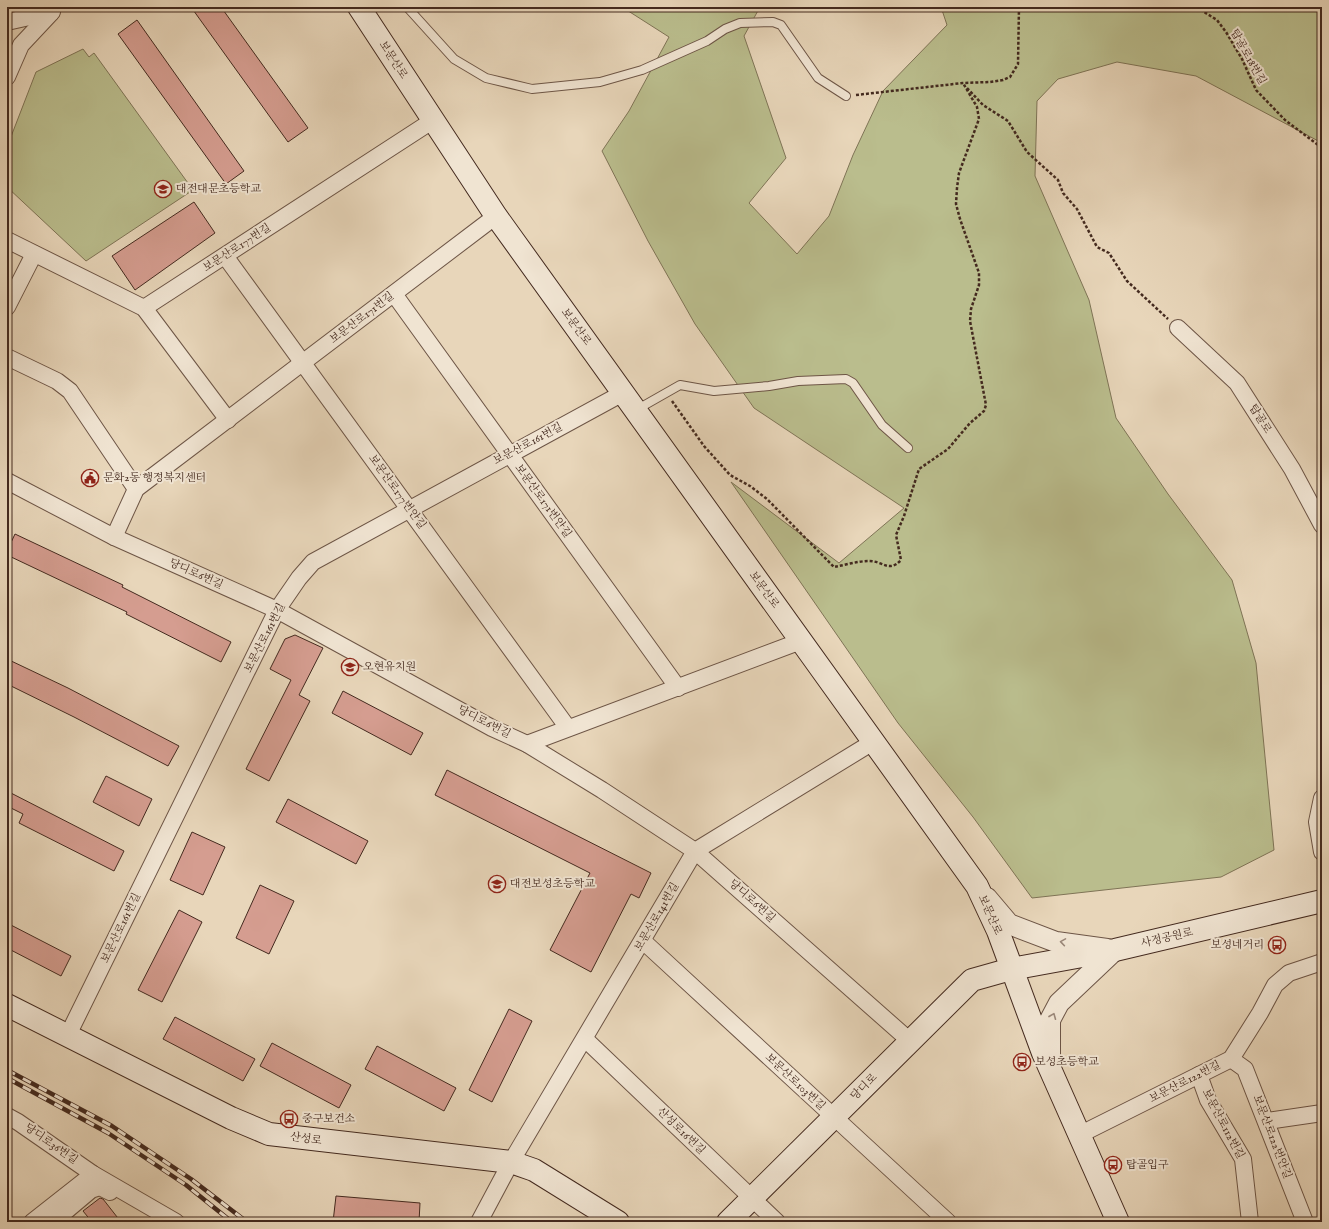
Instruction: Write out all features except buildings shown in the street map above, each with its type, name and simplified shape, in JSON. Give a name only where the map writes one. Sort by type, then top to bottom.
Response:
[{"type":"main road","name":"보문산로","points":[[359,7],[432,121],[496,216],[977,886],[998,931],[1011,969],[1050,1068],[1118,1222]]},
{"type":"main road","name":"사정공원로","points":[[1011,969],[1115,950],[1322,901]]},
{"type":"main road","name":"당디로","points":[[728,1222],[972,980],[1011,969]]},
{"type":"main road","name":"산성로","points":[[7,1005],[231,1118],[270,1134],[511,1162],[534,1170],[618,1222]]},
{"type":"street","points":[[7,22],[52,9]]},
{"type":"street","points":[[7,77],[21,45],[52,9]]},
{"type":"street","name":"보문산로177번길","points":[[144,308],[432,121]]},
{"type":"street","name":"보문산로171번길","points":[[114,537],[136,489],[496,216]]},
{"type":"street","points":[[7,240],[144,308],[228,420]]},
{"type":"street","points":[[7,307],[34,254]]},
{"type":"street","name":"보문산로177번안길","points":[[226,256],[568,728]]},
{"type":"street","name":"보문산로171번안길","points":[[394,294],[678,688]]},
{"type":"street","name":"탑골로","points":[[1178,328],[1237,383],[1292,469],[1322,525]]},
{"type":"street","points":[[7,357],[57,381],[70,391],[136,489]]},
{"type":"street","name":"보문산로161번길","points":[[68,1035],[277,610],[299,578],[313,562],[623,393]]},
{"type":"street","name":"당디로6번길","points":[[7,481],[114,537],[277,610],[492,728],[527,744],[602,790],[695,851],[910,1041]]},
{"type":"street","points":[[527,744],[801,641]]},
{"type":"street","name":"보문산로141번길","points":[[479,1222],[511,1162],[695,851],[873,742]]},
{"type":"street","points":[[1322,798],[1317,822],[1322,852]]},
{"type":"street","points":[[977,886],[1009,924],[1056,942],[1115,950]]},
{"type":"street","name":"보문산로103번길","points":[[643,941],[948,1222]]},
{"type":"street","points":[[1050,1068],[1050,1020],[1058,1003],[1115,950]]},
{"type":"street","name":"보문산로122번길","points":[[1079,1135],[1231,1059],[1260,1013],[1275,985],[1289,974],[1322,962]]},
{"type":"street","name":"산성로16번길","points":[[585,1039],[777,1222]]},
{"type":"street","name":"보문산로122번안길","points":[[1231,1059],[1245,1069],[1267,1121],[1305,1222]]},
{"type":"street","name":"보문산로112번길","points":[[1199,1075],[1208,1100],[1243,1159],[1250,1222]]},
{"type":"street","points":[[1267,1121],[1322,1113]]},
{"type":"street","name":"당디로36번길","points":[[7,1116],[93,1174],[176,1222]]},
{"type":"street","points":[[32,1222],[93,1174]]},
{"type":"street","points":[[53,1222],[92,1190],[100,1187],[110,1192]]},
{"type":"lane","points":[[407,7],[454,59],[486,78],[532,89],[600,82],[642,70],[707,41],[725,29],[740,24],[773,22],[781,25],[818,78],[846,96]]},
{"type":"lane","points":[[635,410],[680,385],[714,391],[769,386],[798,380],[846,379],[853,383],[882,426],[908,448]]},
{"type":"path","points":[[846,96],[1003,80],[1010,77],[1016,69],[1019,55],[1019,7]]},
{"type":"path","name":"탑골로18번길","points":[[1196,7],[1217,20],[1226,32],[1242,59],[1256,90],[1285,120],[1322,148]]},
{"type":"path","points":[[963,83],[983,105],[1008,121],[1027,152],[1058,180],[1063,193],[1077,209],[1097,247],[1109,253],[1127,281],[1178,328]]},
{"type":"path","points":[[667,393],[704,446],[730,475],[750,486],[767,498],[834,567],[870,561],[889,567],[896,566],[901,560],[896,535],[904,516],[919,469],[948,449],[970,423],[984,411],[986,404],[970,321],[971,309],[979,285],[979,273],[956,204],[959,173],[979,119],[977,107],[963,83]]},
{"type":"green space","points":[[622,7],[760,7],[744,36],[786,158],[749,203],[797,254],[829,216],[853,155],[883,91],[947,25],[941,7],[1322,7],[1322,143],[1196,76],[1117,62],[1058,79],[1037,101],[1035,176],[1089,300],[1116,418],[1168,494],[1232,580],[1256,663],[1274,850],[1221,877],[1032,898],[973,817],[898,723],[731,482],[839,563],[904,508],[754,408],[695,324],[648,241],[602,151],[629,111],[669,37]]},
{"type":"green space","points":[[83,49],[89,57],[94,53],[193,190],[86,261],[7,187],[7,147],[36,72]]},
{"type":"railway","points":[[7,1070],[112,1126],[191,1179],[247,1222]]},
{"type":"railway","points":[[7,1078],[108,1133],[186,1185],[232,1222]]},
{"type":"place","name":"대전대문초등학교","points":[[163,189]]},
{"type":"place","name":"문화2동 행정복지센터","points":[[90,478]]},
{"type":"place","name":"오현유치원","points":[[350,667]]},
{"type":"place","name":"대전보성초등학교","points":[[497,884]]},
{"type":"place","name":"보성네거리","points":[[1277,945]]},
{"type":"place","name":"보성초등학교","points":[[1022,1062]]},
{"type":"place","name":"중구보건소","points":[[289,1119]]},
{"type":"place","name":"탑골입구","points":[[1113,1165]]}]
